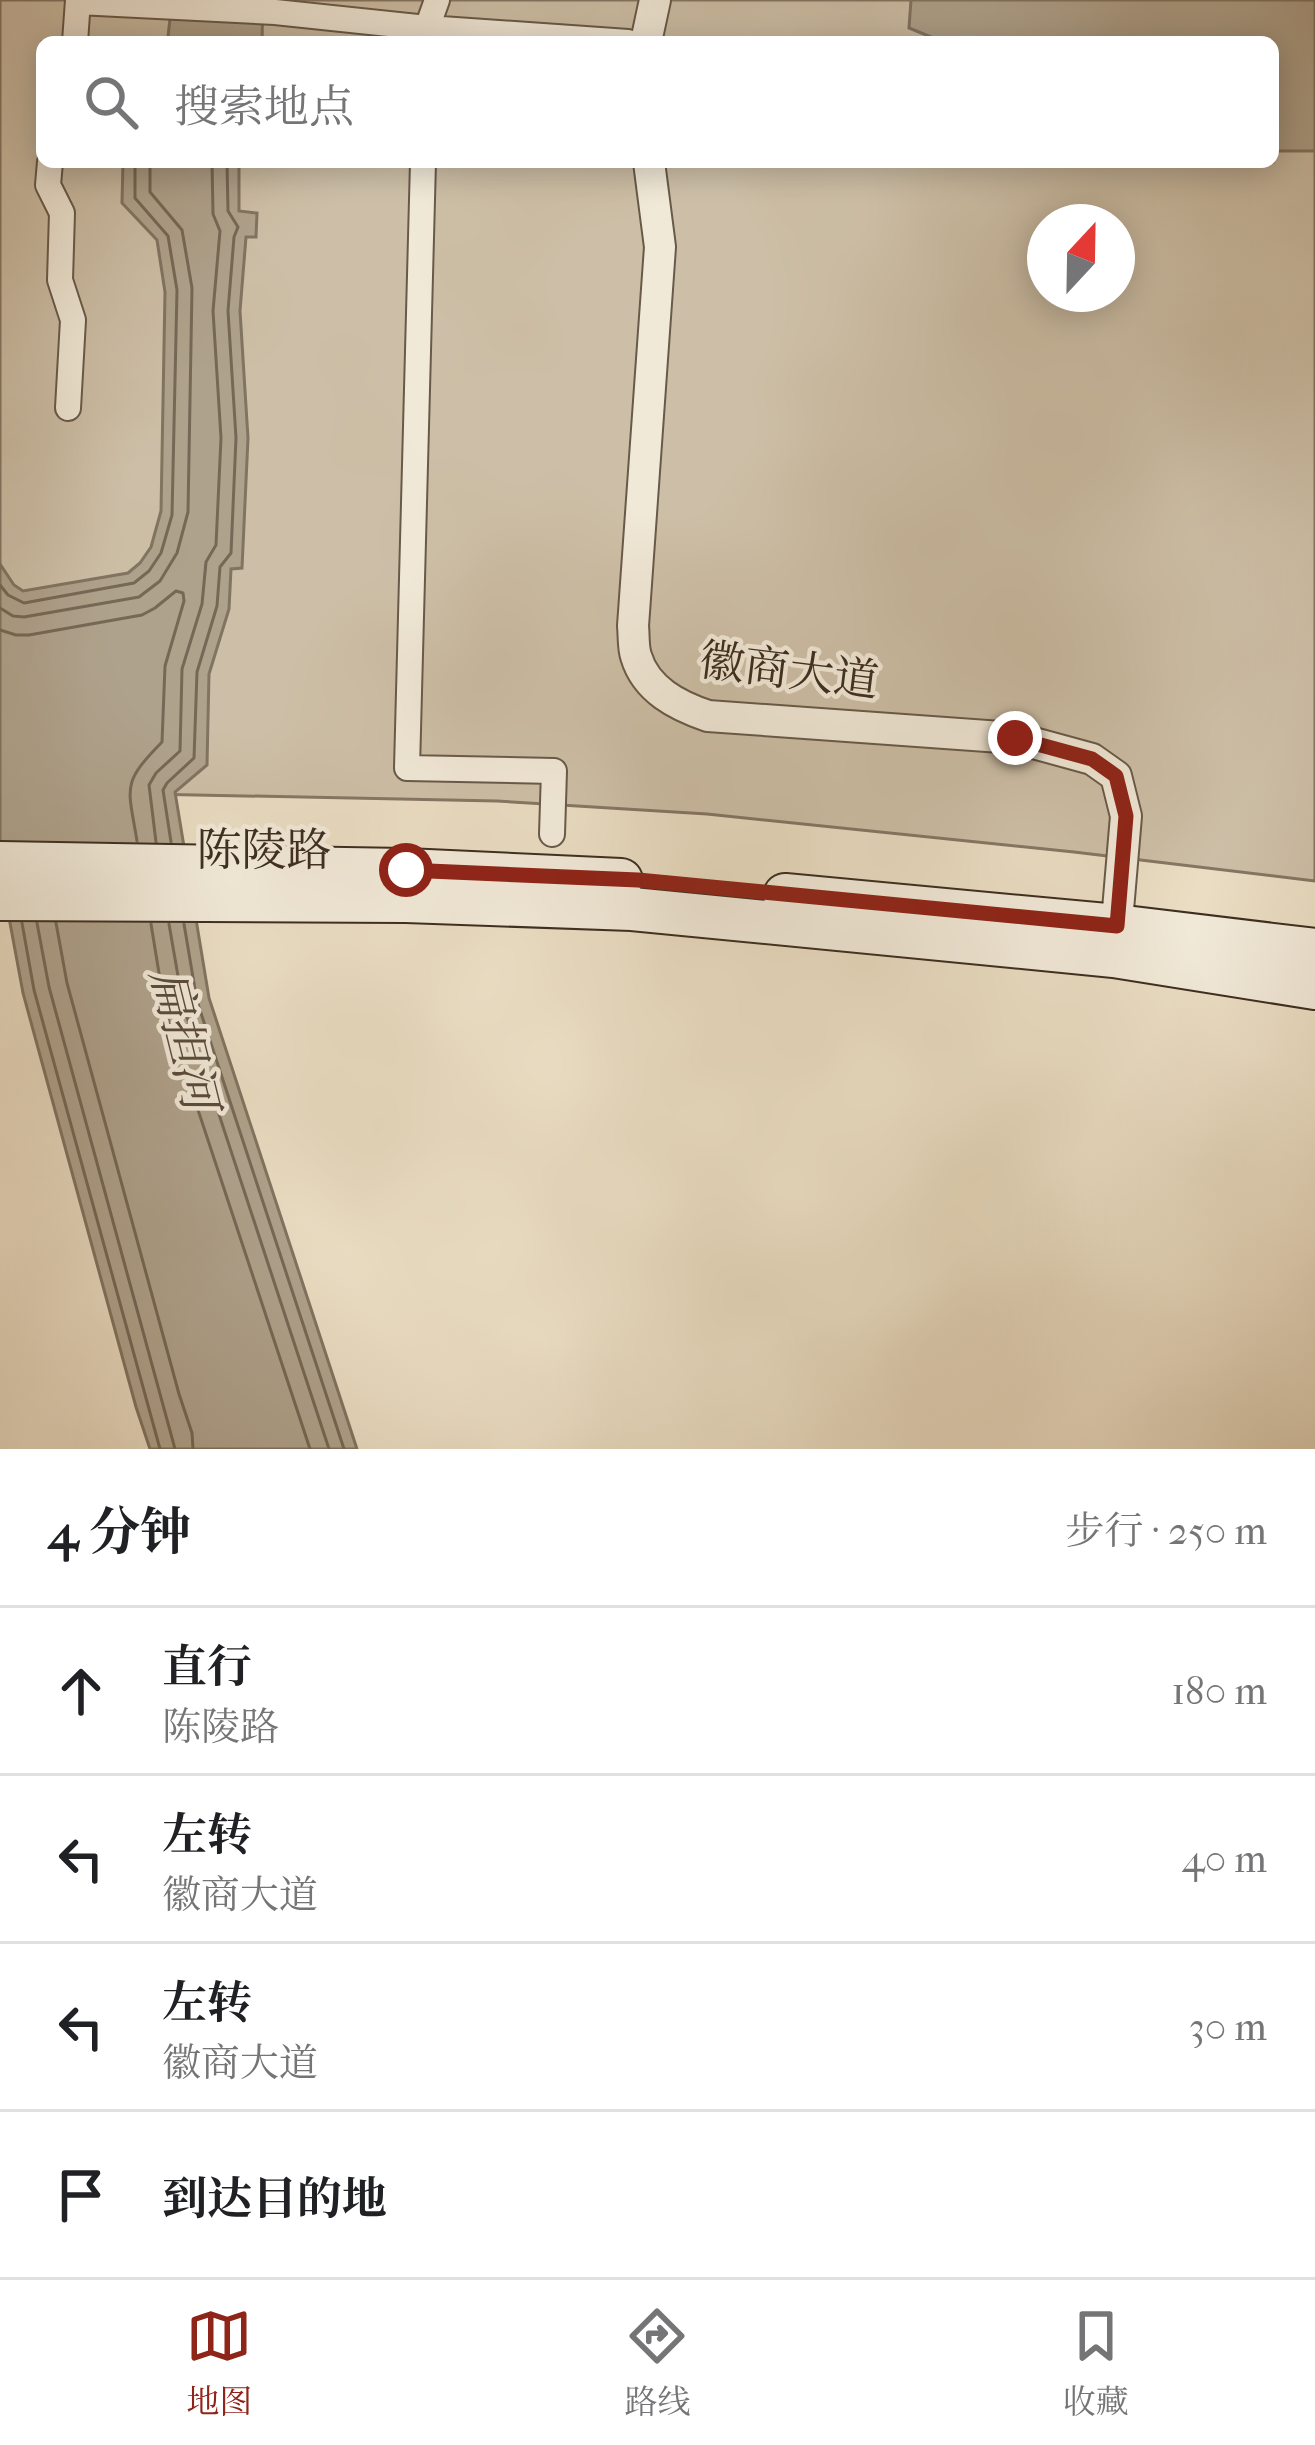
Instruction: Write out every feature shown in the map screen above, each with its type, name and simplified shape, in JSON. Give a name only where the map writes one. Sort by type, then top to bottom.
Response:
[{"type":"main road","name":"陈陵路","points":[[0,899],[27,876],[406,885],[638,880],[1116,941],[1315,950]]},
{"type":"main road","name":"陈陵路","points":[[1116,941],[1315,988]]},
{"type":"street","points":[[75,36],[78,1],[274,13],[427,35],[437,0]]},
{"type":"street","points":[[647,36],[655,0]]},
{"type":"street","points":[[49,168],[48,185],[62,213],[59,280],[73,320],[68,408]]},
{"type":"street","points":[[423,168],[407,768],[554,771],[552,834]]},
{"type":"street","name":"徽商大道","points":[[650,168],[660,247],[633,626],[636,658],[654,687],[678,706],[708,716],[1015,738],[1092,759],[1116,776],[1126,816],[1116,941]]},
{"type":"shaded area","points":[[0,0],[1315,0],[1315,881],[707,814],[497,801],[0,791]]},
{"type":"water","points":[[172,0],[263,0],[262,36],[168,36]]},
{"type":"water","points":[[911,0],[1315,0],[1315,151],[1279,151],[1279,36],[928,36],[909,28]]},
{"type":"water","name":"扁担河","points":[[123,168],[239,168],[239,211],[257,213],[256,237],[246,237],[240,311],[248,438],[242,568],[231,569],[229,609],[209,674],[207,765],[175,792],[209,998],[357,1449],[150,1449],[23,993],[0,869],[0,564],[23,591],[128,573],[151,547],[161,511],[165,292],[157,240],[122,203]]},
{"type":"route","points":[[406,870],[638,880],[1117,926],[1126,816],[1116,776],[1092,759],[1015,738]]}]
